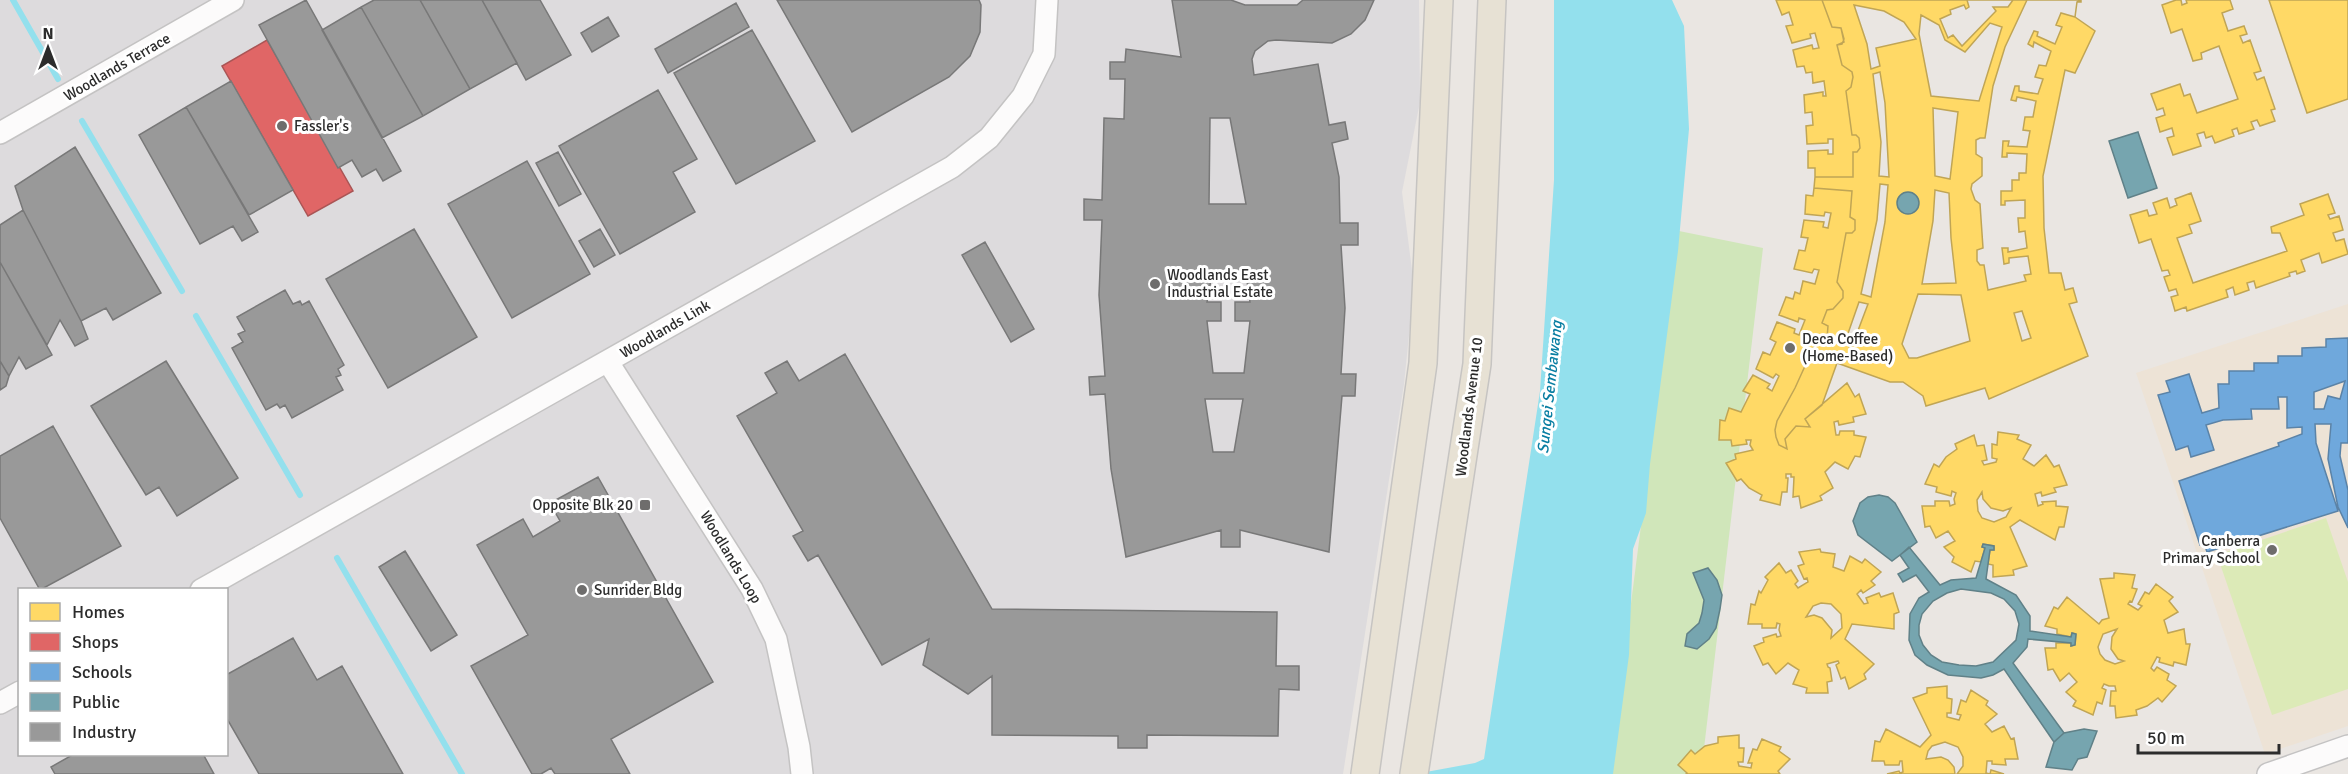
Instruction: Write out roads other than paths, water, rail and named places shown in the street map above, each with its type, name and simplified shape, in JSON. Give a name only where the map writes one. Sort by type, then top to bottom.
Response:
[{"type":"main road","points":[[1365,774],[1423,363],[1439,0]]},
{"type":"main road","name":"Woodlands Avenue 10","points":[[1414,774],[1477,364],[1492,0]]},
{"type":"street","name":"Woodlands Terrace","points":[[0,133],[233,0]]},
{"type":"street","name":"Woodlands Link","points":[[205,588],[952,167],[989,138],[1023,96],[1044,54],[1047,0]]},
{"type":"street","name":"Woodlands Loop","points":[[608,362],[752,589],[776,639],[799,747],[802,774]]},
{"type":"street","points":[[0,703],[18,693]]},
{"type":"street","points":[[2268,774],[2348,746]]},
{"type":"street","points":[[2307,774],[2348,760]]},
{"type":"water","name":"Sungei Sembawang","points":[[1554,0],[1672,0],[1684,26],[1689,129],[1678,251],[1650,464],[1646,513],[1633,549],[1629,655],[1613,774],[1415,774],[1475,763],[1484,759],[1540,391],[1554,180]]},
{"type":"waterway","points":[[13,0],[58,79]]},
{"type":"waterway","points":[[82,121],[182,291]]},
{"type":"waterway","points":[[196,316],[300,495]]},
{"type":"waterway","points":[[337,558],[462,774]]},
{"type":"place","name":"Fassler's","points":[[282,126]]},
{"type":"place","name":"Woodlands East Industrial Estate","points":[[1155,284]]},
{"type":"place","name":"Deca Coffee (Home-Based)","points":[[1790,348]]},
{"type":"place","name":"Opposite Blk 20","points":[[645,505]]},
{"type":"place","name":"Canberra Primary School","points":[[2272,550]]},
{"type":"place","name":"Sunrider Bldg","points":[[582,590]]}]
